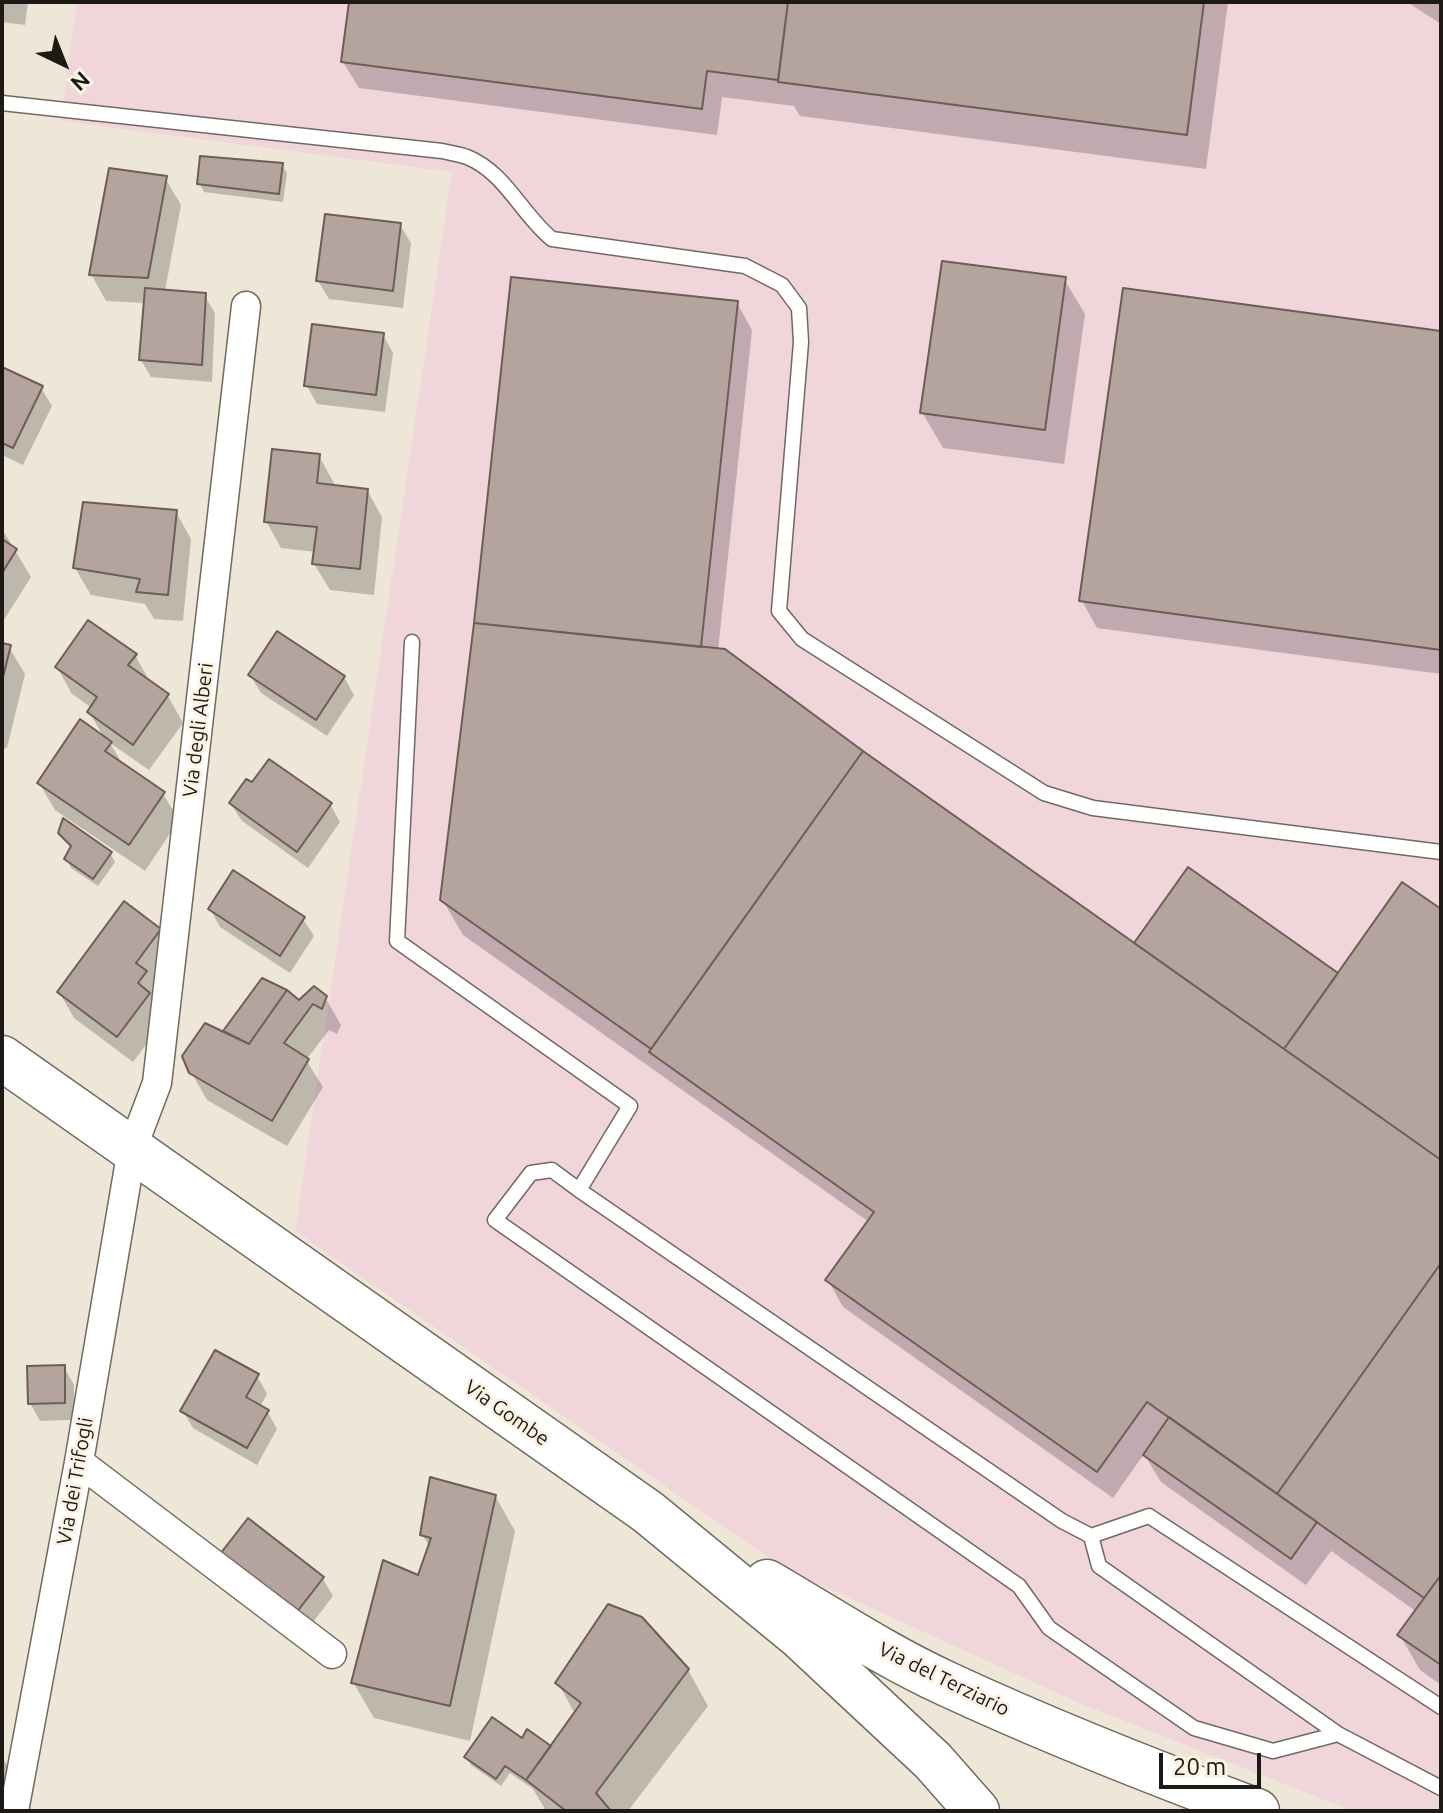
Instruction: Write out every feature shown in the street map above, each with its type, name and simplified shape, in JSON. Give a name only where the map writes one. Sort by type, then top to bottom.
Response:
[{"type":"main road","name":"Via Gombe","points":[[2,1058],[648,1512],[799,1636],[933,1761],[977,1811]]},
{"type":"main road","name":"Via del Terziario","points":[[648,1512],[874,1646],[946,1684],[1257,1811]]},
{"type":"street","name":"Via degli Alberi","points":[[132,1149],[157,1083],[246,306]]},
{"type":"street","name":"Via dei Trifogli","points":[[14,1811],[79,1462],[132,1149]]},
{"type":"street","points":[[79,1462],[332,1654]]},
{"type":"lane","points":[[2,103],[442,151],[467,157],[492,172],[535,226],[552,239],[745,266],[782,285],[799,308],[801,342],[779,611],[802,639],[1044,793],[1093,808],[1441,852]]},
{"type":"lane","points":[[412,642],[397,941],[630,1106],[579,1190]]},
{"type":"lane","points":[[1338,1734],[1273,1751],[1194,1728],[1049,1628],[1019,1586],[495,1220],[531,1173],[552,1170],[1062,1521],[1091,1536],[1149,1516],[1441,1707]]},
{"type":"lane","points":[[1091,1536],[1099,1566],[1338,1734],[1441,1788]]},
{"type":"shaded area","points":[[77,2],[1441,2],[1441,1811],[1353,1811],[1079,1703],[784,1568],[295,1231],[452,172],[61,121]]},
{"type":"building","points":[[349,2],[788,2],[778,80],[707,71],[702,109],[341,62]]},
{"type":"building","points":[[788,2],[1204,2],[1187,135],[778,82]]},
{"type":"building","points":[[200,156],[283,163],[279,194],[197,184]]},
{"type":"building","points":[[109,168],[167,176],[148,278],[89,275]]},
{"type":"building","points":[[325,214],[401,223],[393,291],[316,281]]},
{"type":"building","points":[[942,261],[1066,277],[1045,430],[920,413]]},
{"type":"building","points":[[511,277],[738,301],[701,647],[474,623]]},
{"type":"building","points":[[145,288],[206,293],[202,365],[139,360]]},
{"type":"building","points":[[1123,288],[1441,331],[1441,650],[1079,601]]},
{"type":"building","points":[[312,324],[384,333],[376,395],[304,386]]},
{"type":"building","points":[[2,367],[43,386],[13,448],[2,443]]},
{"type":"building","points":[[272,449],[320,454],[317,483],[368,489],[360,569],[312,564],[317,527],[264,522]]},
{"type":"building","points":[[83,502],[177,510],[168,595],[136,592],[140,579],[73,568]]},
{"type":"building","points":[[2,539],[17,549],[2,573]]},
{"type":"building","points":[[88,620],[137,654],[128,665],[169,694],[133,745],[87,712],[97,697],[55,667]]},
{"type":"building","points":[[474,623],[725,649],[863,751],[651,1049],[440,900]]},
{"type":"building","points":[[277,631],[345,676],[316,720],[248,675]]},
{"type":"building","points":[[2,643],[11,645],[2,681]]},
{"type":"building","points":[[80,719],[112,742],[105,751],[165,792],[129,845],[37,783]]},
{"type":"building","points":[[863,751],[1441,1160],[1441,1263],[1277,1494],[1147,1402],[1097,1472],[825,1280],[874,1212],[649,1052]]},
{"type":"building","points":[[269,759],[332,803],[297,852],[229,803],[246,779],[252,782]]},
{"type":"building","points":[[63,818],[112,852],[93,879],[64,859],[71,846],[58,833]]},
{"type":"building","points":[[1188,867],[1338,973],[1284,1049],[1134,943]]},
{"type":"building","points":[[233,870],[305,917],[280,956],[208,909]]},
{"type":"building","points":[[1402,882],[1441,909],[1441,1160],[1284,1049]]},
{"type":"building","points":[[124,901],[161,929],[136,963],[147,971],[138,983],[150,993],[117,1037],[57,992]]},
{"type":"building","points":[[262,978],[287,990],[249,1044],[223,1031]]},
{"type":"building","points":[[314,986],[327,996],[322,1009],[313,1004],[284,1043],[309,1059],[272,1121],[189,1073],[182,1056],[205,1023],[249,1044],[287,990],[299,1000]]},
{"type":"building","points":[[1441,1263],[1441,1575],[1424,1598],[1277,1494]]},
{"type":"building","points":[[215,1350],[259,1374],[246,1397],[269,1410],[247,1448],[180,1411]]},
{"type":"building","points":[[65,1365],[65,1403],[28,1404],[27,1366]]},
{"type":"building","points":[[1169,1417],[1317,1522],[1291,1559],[1143,1455]]},
{"type":"building","points":[[430,1477],[496,1495],[450,1706],[351,1683],[383,1560],[418,1575],[431,1538],[420,1535]]},
{"type":"building","points":[[248,1518],[324,1577],[293,1617],[217,1558]]},
{"type":"building","points":[[1441,1575],[1441,1665],[1397,1635]]},
{"type":"building","points":[[608,1604],[642,1617],[689,1669],[596,1793],[611,1811],[566,1811],[526,1780],[581,1703],[555,1683]]},
{"type":"building","points":[[492,1717],[522,1738],[527,1729],[551,1746],[526,1780],[505,1766],[496,1779],[464,1757]]}]
